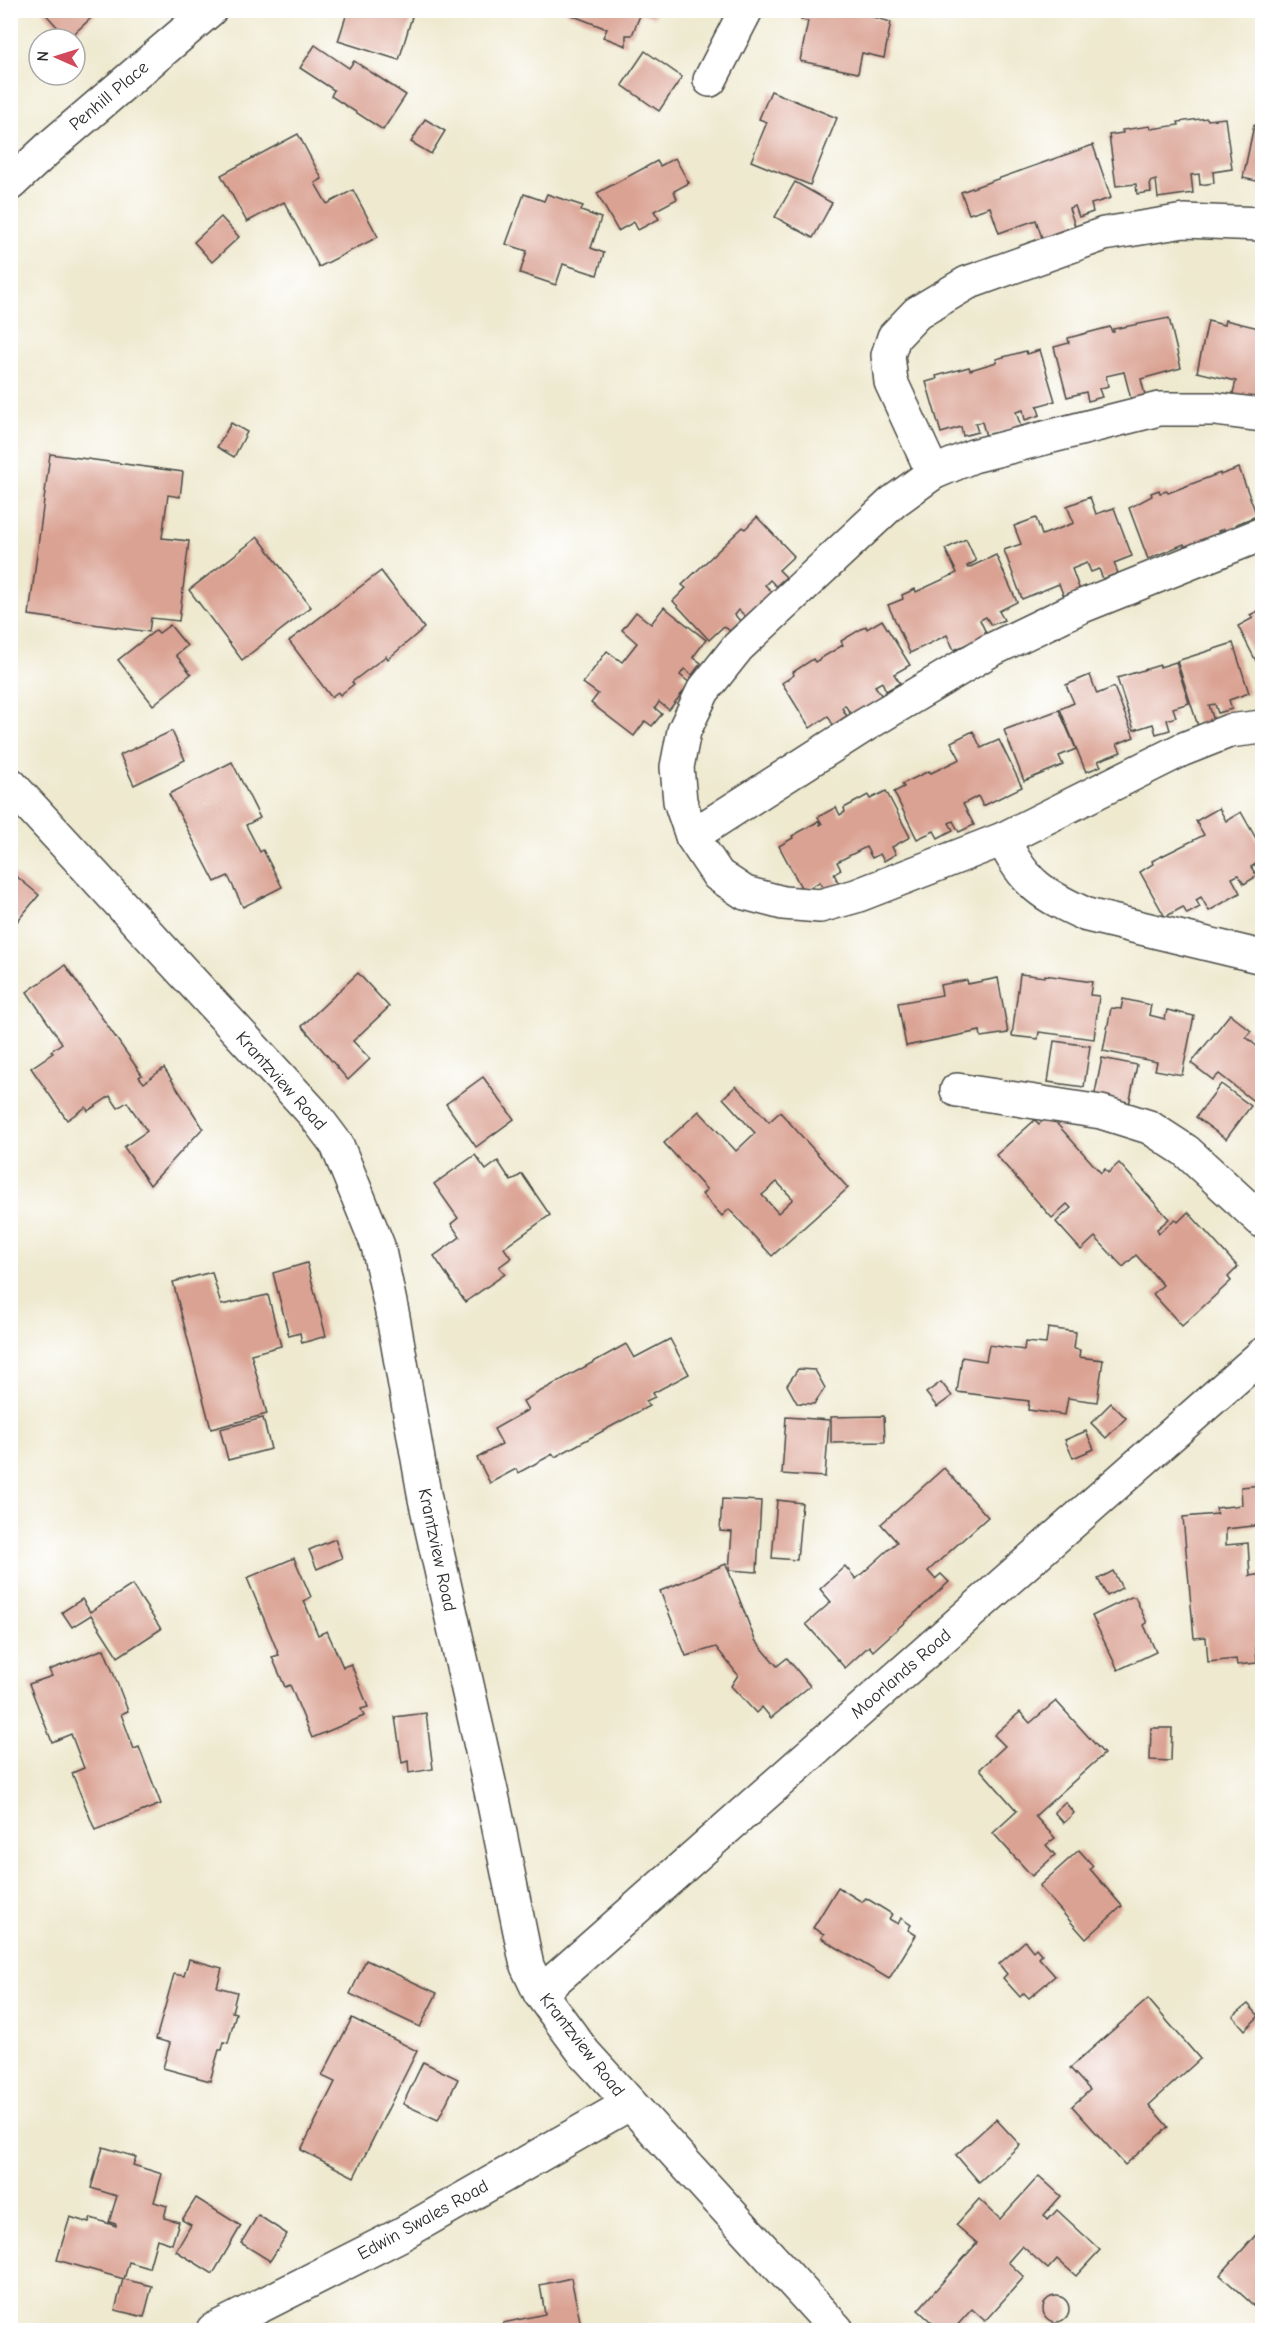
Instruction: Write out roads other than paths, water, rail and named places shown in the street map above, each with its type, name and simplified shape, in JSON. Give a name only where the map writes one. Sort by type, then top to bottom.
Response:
[{"type":"street","name":"Penhill Place","points":[[10,184],[210,10]]},
{"type":"street","points":[[710,80],[746,10]]},
{"type":"street","points":[[933,473],[891,382],[888,356],[894,337],[917,313],[967,283],[1104,234],[1184,221],[1263,224]]},
{"type":"street","points":[[1263,415],[1214,409],[1159,409],[973,456],[933,473],[893,502],[738,647],[703,692],[684,731],[677,767],[680,801],[692,836],[718,874],[746,893],[783,903],[820,906],[856,896],[1003,839],[1180,750],[1229,731],[1263,727]]},
{"type":"street","points":[[692,836],[865,725],[989,651],[1080,607],[1263,534]]},
{"type":"street","name":"Krantzview Road","points":[[10,784],[313,1113],[337,1145],[378,1246],[425,1499],[494,1804],[527,1966],[540,1993],[585,2054],[837,2331]]},
{"type":"street","points":[[1003,839],[1014,863],[1033,885],[1087,915],[1263,957]]},
{"type":"street","points":[[957,1090],[1101,1112],[1149,1127],[1186,1151],[1263,1221]]},
{"type":"street","name":"Moorlands Road","points":[[540,1993],[1263,1355]]},
{"type":"street","name":"Edwin Swales Road","points":[[213,2331],[400,2235],[629,2104]]}]
